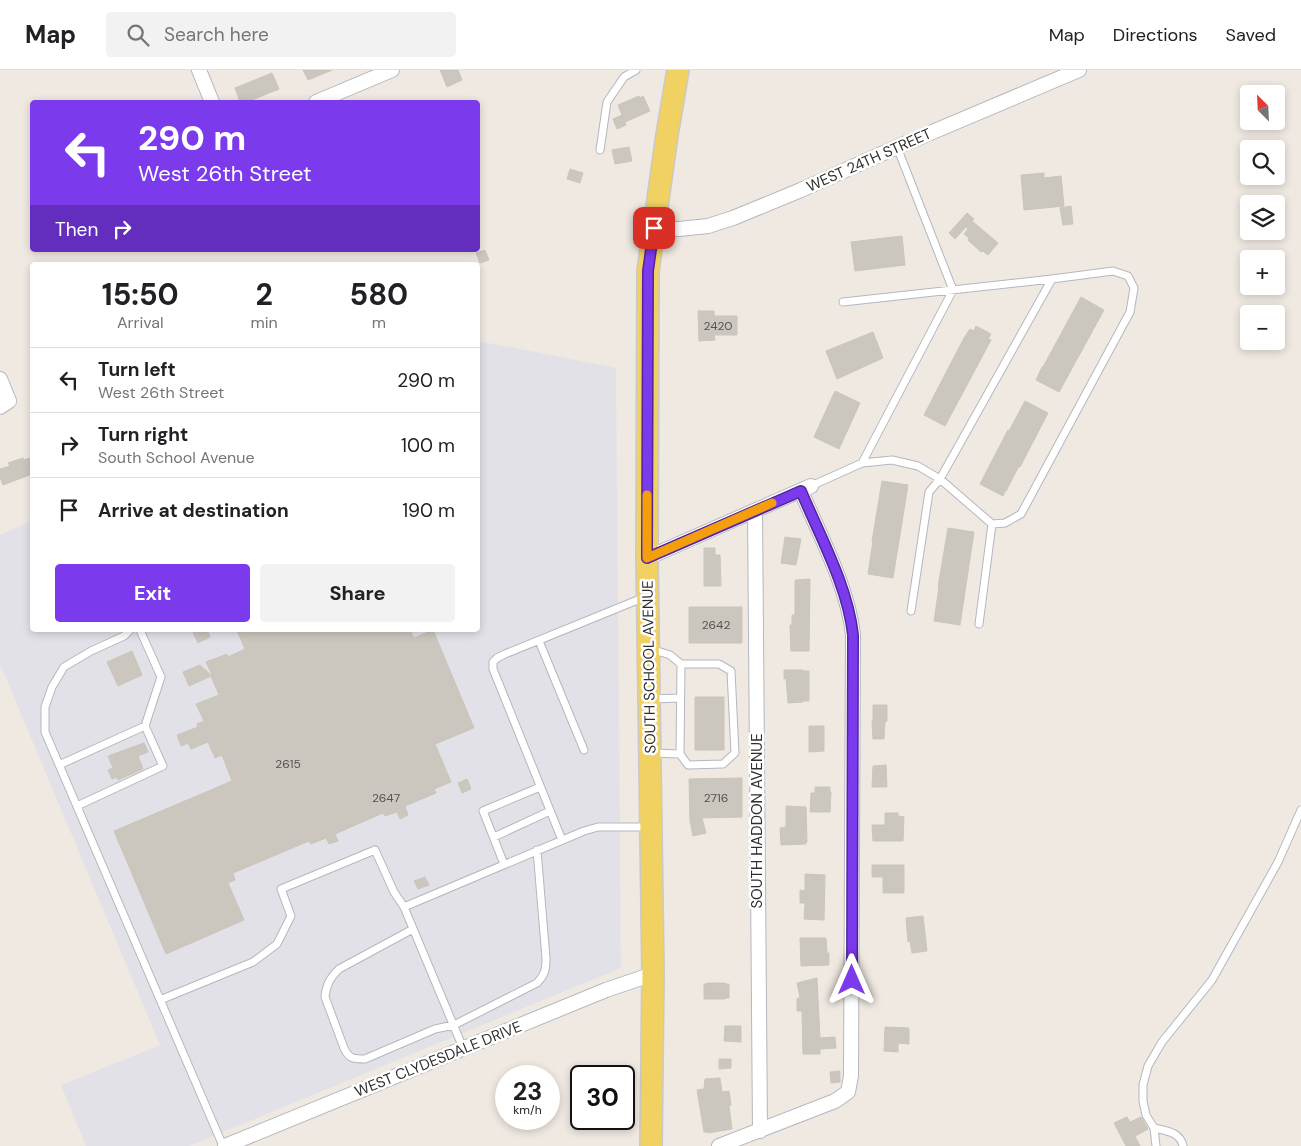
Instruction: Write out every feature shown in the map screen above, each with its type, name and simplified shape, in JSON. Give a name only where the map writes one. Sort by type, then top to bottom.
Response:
[{"type":"main road","name":"SOUTH SCHOOL AVENUE","points":[[651,1146],[653,974],[647,558],[648,271],[666,136],[678,70]]},
{"type":"street","points":[[198,70],[211,100]]},
{"type":"street","points":[[321,100],[392,70]]},
{"type":"street","name":"WEST 24TH STREET","points":[[654,228],[679,229],[708,226],[733,218],[1079,70]]},
{"type":"street","points":[[0,379],[4,404]]},
{"type":"street","points":[[647,558],[806,488],[841,585],[851,619],[853,635],[851,1076],[848,1092],[835,1101],[719,1146]]},
{"type":"street","name":"SOUTH HADDON AVENUE","points":[[755,511],[760,1131]]},
{"type":"street","name":"WEST CLYDESDALE DRIVE","points":[[224,1146],[606,990],[653,974]]},
{"type":"lane","points":[[600,150],[607,102],[624,77],[636,70]]},
{"type":"lane","points":[[862,463],[953,290],[896,147]]},
{"type":"lane","points":[[806,488],[862,463],[892,460],[918,466],[940,479],[992,524],[1005,523],[1021,514],[1130,312],[1134,288],[1128,276],[1112,272],[843,302]]},
{"type":"lane","points":[[911,611],[930,492],[940,479],[1052,279]]},
{"type":"lane","points":[[979,624],[992,524]]},
{"type":"lane","points":[[562,840],[492,665],[493,662],[497,658],[648,596]]},
{"type":"lane","points":[[128,632],[124,636],[91,651],[64,667],[52,687],[45,707],[45,732],[224,1146]]},
{"type":"lane","points":[[77,806],[163,766],[145,726],[161,677],[141,632]]},
{"type":"lane","points":[[538,641],[584,750]]},
{"type":"lane","points":[[648,648],[670,655],[681,664],[719,664],[731,671],[735,753],[723,764],[688,765],[680,754],[681,664]]},
{"type":"lane","points":[[649,699],[680,698]]},
{"type":"lane","points":[[59,765],[145,726]]},
{"type":"lane","points":[[650,753],[680,754]]},
{"type":"lane","points":[[504,864],[483,811],[540,787]]},
{"type":"lane","points":[[1156,1146],[1154,1128],[1146,1115],[1143,1101],[1143,1084],[1148,1066],[1162,1042],[1212,980],[1278,862],[1301,810]]},
{"type":"lane","points":[[494,837],[550,811]]},
{"type":"lane","points":[[404,907],[584,831],[598,827],[651,827]]},
{"type":"lane","points":[[160,1000],[253,962],[277,944],[291,916],[281,889],[375,850],[394,892],[404,907],[464,1048]]},
{"type":"lane","points":[[413,929],[339,970],[331,977],[326,988],[325,997],[344,1048],[347,1055],[354,1059],[365,1059],[435,1029],[454,1025],[537,983],[544,976],[546,958],[537,850]]},
{"type":"lane","points":[[1154,1128],[1180,1137],[1184,1146]]},
{"type":"shaded area","points":[[480,341],[616,368],[621,968],[189,1146],[86,1146],[61,1085],[160,1045],[0,664],[0,535],[30,522],[30,632],[480,632]]},
{"type":"building","points":[[303,70],[332,70],[308,80]]},
{"type":"building","points":[[440,70],[458,70],[462,80],[447,87]]},
{"type":"building","points":[[272,73],[279,89],[252,100],[239,100],[235,88]]},
{"type":"building","points":[[639,96],[640,98],[643,96],[650,111],[625,122],[618,105]]},
{"type":"building","points":[[622,115],[626,125],[617,129],[613,119]]},
{"type":"building","points":[[629,147],[632,161],[615,164],[612,150]]},
{"type":"building","points":[[570,169],[583,173],[580,183],[567,179]]},
{"type":"building","points":[[1044,173],[1044,178],[1061,176],[1064,206],[1024,210],[1021,175]]},
{"type":"building","points":[[1071,206],[1073,224],[1063,225],[1060,208]]},
{"type":"building","points":[[967,213],[974,219],[972,221],[998,243],[988,255],[983,251],[981,252],[968,240],[969,238],[964,234],[968,229],[966,227],[955,239],[949,233]]},
{"type":"building","points":[[902,236],[905,265],[855,271],[851,242]]},
{"type":"building","points":[[485,250],[489,260],[480,263],[476,253]]},
{"type":"building","points":[[1081,297],[1104,310],[1059,392],[1036,380]]},
{"type":"building","points":[[698,311],[714,311],[714,316],[737,316],[737,335],[714,335],[715,340],[699,341]]},
{"type":"building","points":[[976,326],[991,334],[988,339],[991,340],[945,426],[924,415],[964,338],[970,329],[974,331]]},
{"type":"building","points":[[873,332],[883,358],[837,379],[826,351]]},
{"type":"building","points":[[835,391],[860,403],[839,449],[814,437]]},
{"type":"building","points":[[1025,401],[1048,413],[1003,496],[980,484]]},
{"type":"building","points":[[29,458],[30,475],[3,485],[0,469],[10,466],[8,463]]},
{"type":"building","points":[[882,481],[908,485],[893,578],[868,574]]},
{"type":"building","points":[[948,528],[974,532],[960,625],[934,621]]},
{"type":"building","points":[[785,537],[801,539],[796,565],[781,563]]},
{"type":"building","points":[[704,548],[715,548],[715,555],[720,555],[721,586],[704,586]]},
{"type":"building","points":[[810,579],[809,651],[791,651],[790,625],[792,625],[792,615],[795,615],[795,580]]},
{"type":"building","points":[[689,607],[742,607],[742,643],[689,643]]},
{"type":"building","points":[[193,632],[208,632],[210,637],[198,643]]},
{"type":"building","points":[[238,632],[411,632],[414,638],[428,632],[434,632],[474,728],[435,744],[451,782],[434,789],[436,793],[405,806],[408,815],[400,819],[397,812],[385,816],[383,813],[335,834],[338,841],[329,844],[326,838],[311,844],[309,841],[233,873],[235,880],[228,883],[244,920],[166,954],[114,831],[232,781],[222,755],[215,758],[208,742],[191,749],[188,743],[181,746],[177,735],[198,727],[197,724],[204,721],[196,704],[219,695],[211,676],[189,686],[183,672],[200,665],[213,677],[206,662],[227,654],[228,657],[245,649]]},
{"type":"building","points":[[132,651],[142,675],[118,686],[107,662]]},
{"type":"building","points":[[784,670],[809,671],[809,701],[788,703]]},
{"type":"building","points":[[695,697],[724,697],[724,750],[695,750]]},
{"type":"building","points":[[873,705],[887,705],[884,739],[873,739]]},
{"type":"building","points":[[809,726],[824,726],[824,751],[809,752]]},
{"type":"building","points":[[144,743],[148,752],[138,756],[143,769],[118,780],[117,777],[112,779],[108,770],[113,768],[108,756]]},
{"type":"building","points":[[886,765],[887,787],[872,787],[873,766]]},
{"type":"building","points":[[742,778],[742,817],[702,818],[706,833],[693,836],[690,821],[689,779]]},
{"type":"building","points":[[467,779],[471,789],[462,793],[458,783]]},
{"type":"building","points":[[815,787],[830,787],[830,812],[810,812],[811,793],[815,793]]},
{"type":"building","points":[[786,806],[806,807],[806,844],[781,845],[780,828],[786,827]]},
{"type":"building","points":[[885,813],[898,813],[898,816],[904,817],[903,841],[873,841],[872,825],[885,825]]},
{"type":"building","points":[[872,865],[904,865],[904,893],[883,893],[883,877],[872,877]]},
{"type":"building","points":[[805,874],[825,875],[824,920],[804,919],[805,903],[800,903],[800,890],[805,891]]},
{"type":"building","points":[[425,877],[429,885],[418,889],[414,881]]},
{"type":"building","points":[[923,916],[927,951],[912,953],[910,941],[908,942],[906,918]]},
{"type":"building","points":[[800,938],[826,938],[829,965],[801,966]]},
{"type":"building","points":[[817,978],[820,1038],[835,1037],[836,1048],[820,1049],[820,1054],[803,1054],[802,1011],[797,1011],[797,999],[800,997],[797,983]]},
{"type":"building","points":[[704,984],[729,984],[729,998],[704,999]]},
{"type":"building","points":[[725,1026],[741,1026],[741,1042],[724,1041]]},
{"type":"building","points":[[885,1027],[909,1028],[909,1044],[898,1043],[898,1052],[884,1051]]},
{"type":"building","points":[[719,1059],[731,1059],[731,1068],[719,1069]]},
{"type":"building","points":[[840,1071],[840,1082],[831,1083],[830,1072]]},
{"type":"building","points":[[720,1078],[722,1092],[729,1091],[732,1129],[704,1132],[697,1090],[704,1089],[705,1079]]},
{"type":"building","points":[[1127,1117],[1130,1122],[1141,1117],[1148,1129],[1135,1136],[1140,1146],[1126,1146],[1114,1123]]},
{"type":"slow traffic","points":[[647,495],[647,558],[772,503]]},
{"type":"route","points":[[654,228],[648,271],[647,558],[801,491],[841,585],[851,619],[853,635],[852,980]]}]
